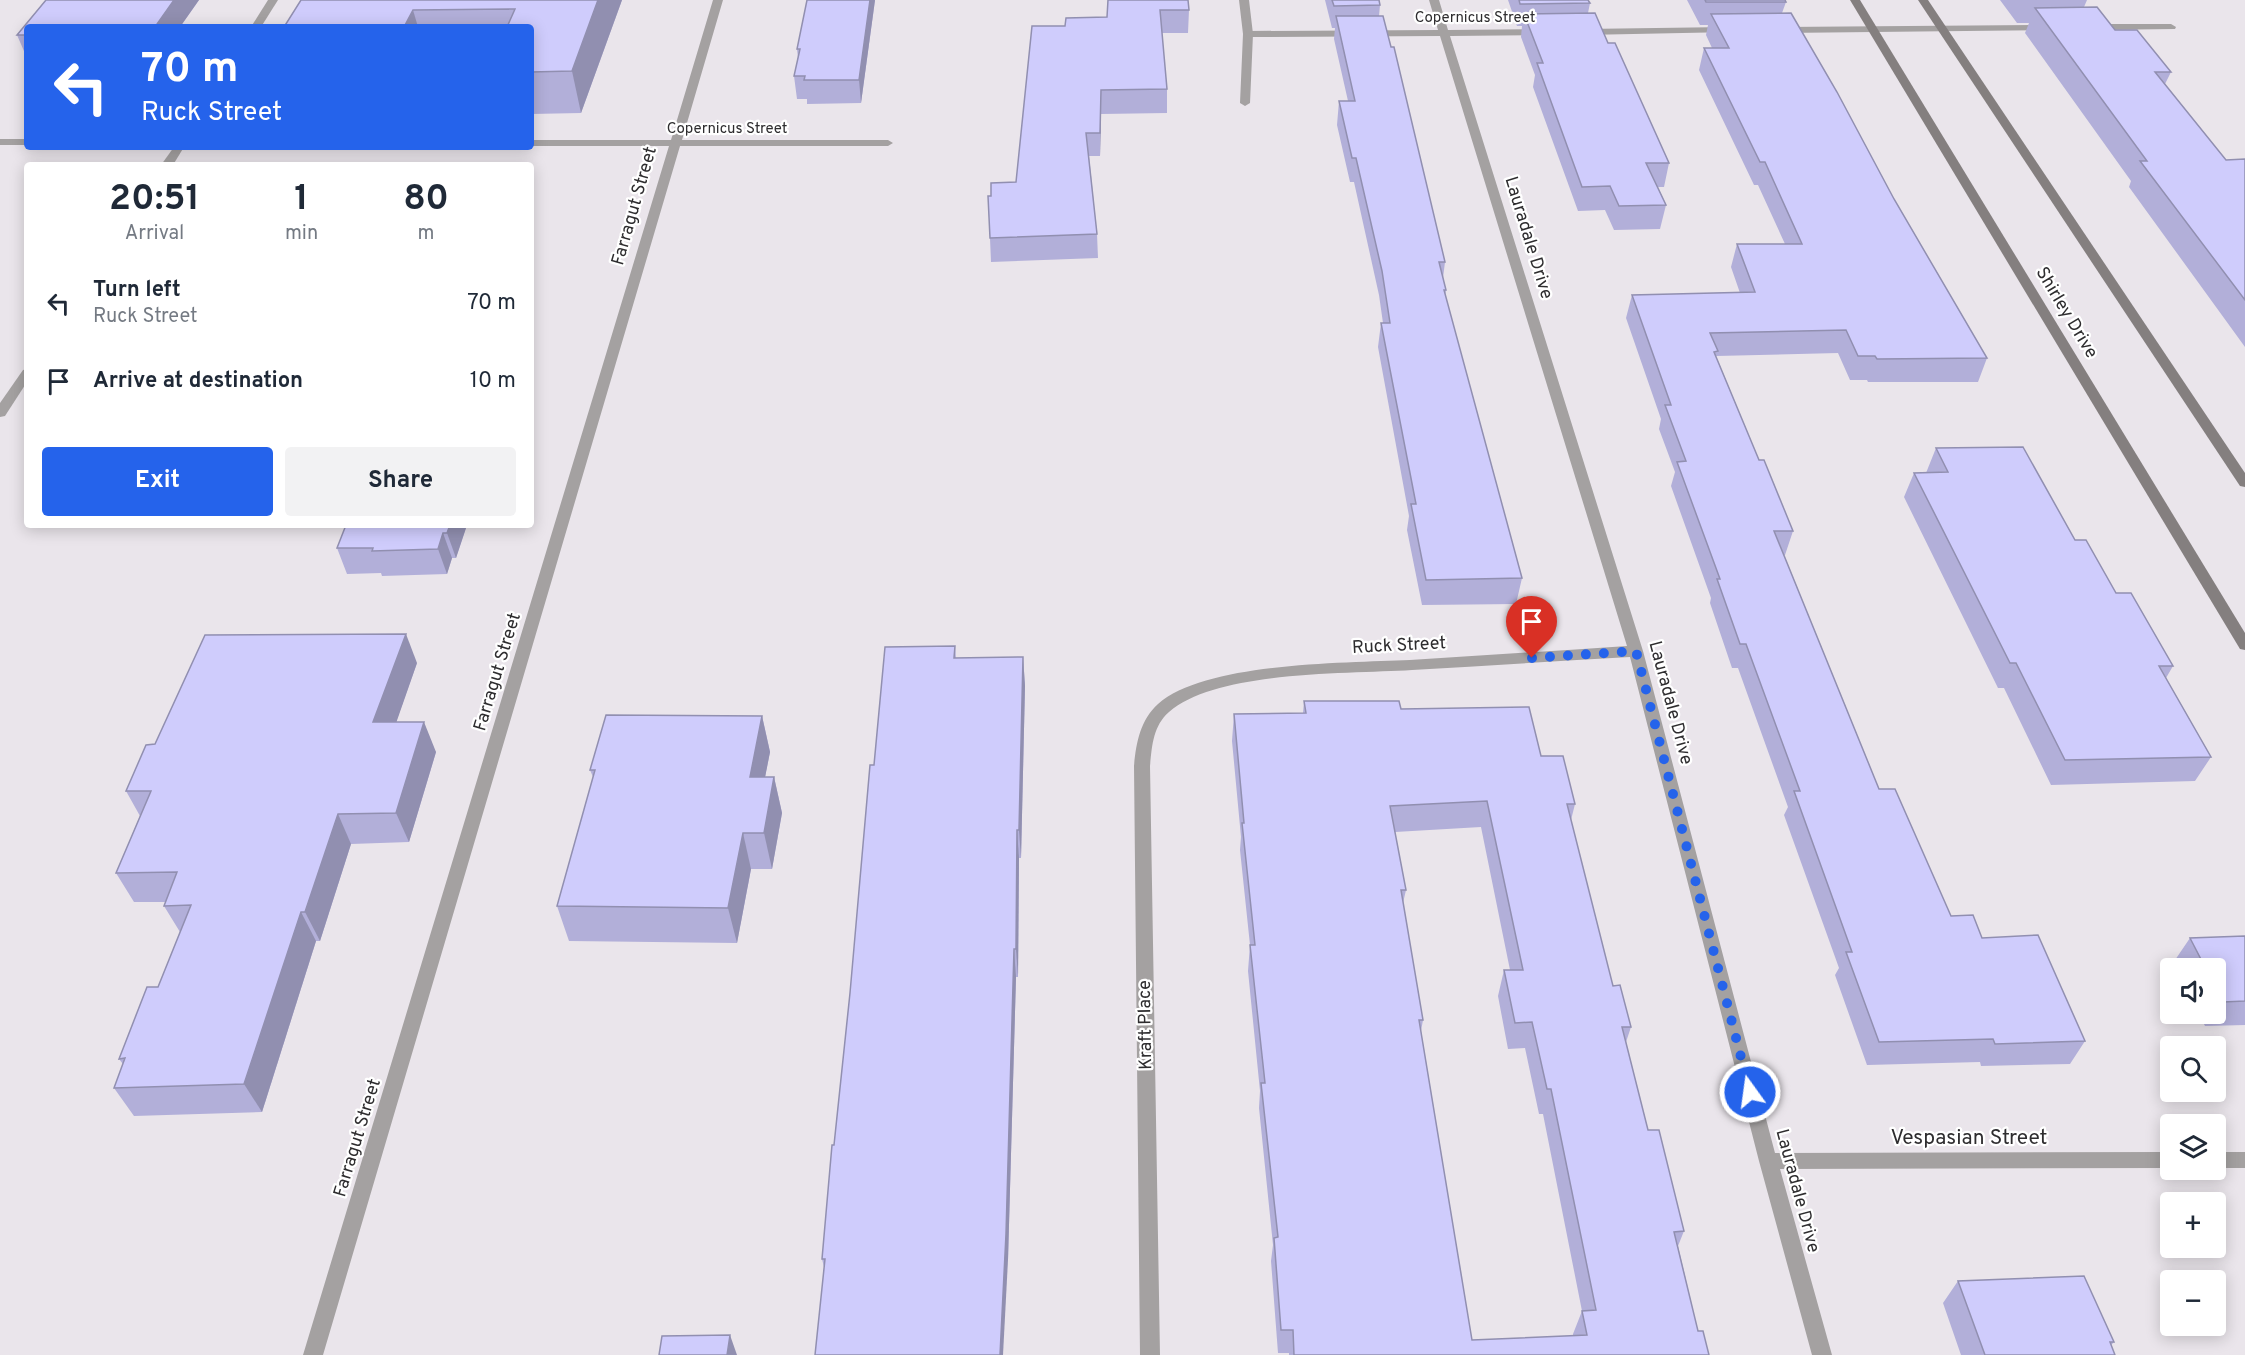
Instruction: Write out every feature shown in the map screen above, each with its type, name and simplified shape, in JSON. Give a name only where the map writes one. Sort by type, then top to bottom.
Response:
[{"type":"street","points":[[258,24],[273,0]]},
{"type":"street","name":"Farragut Street","points":[[313,1355],[718,0]]},
{"type":"street","points":[[1244,0],[1248,34],[1245,103]]},
{"type":"street","name":"Lauradale Drive","points":[[1434,0],[1636,651],[1768,1161],[1822,1355]]},
{"type":"street","name":"Shirley Drive","points":[[1855,0],[2245,645]]},
{"type":"street","points":[[1923,0],[2245,483]]},
{"type":"street","points":[[1766,30],[2056,27]]},
{"type":"street","points":[[2079,27],[2171,27]]},
{"type":"street","points":[[1575,32],[1742,30]]},
{"type":"street","name":"Copernicus Street","points":[[1248,34],[1551,32]]},
{"type":"street","points":[[0,142],[24,142]]},
{"type":"street","name":"Copernicus Street","points":[[534,143],[888,143]]},
{"type":"street","points":[[0,413],[24,377]]},
{"type":"street","name":"Ruck Street","points":[[1169,703],[1189,692],[1212,685],[1319,670],[1636,651]]},
{"type":"street","name":"Kraft Place","points":[[1150,1355],[1142,766],[1144,737],[1155,715],[1169,703]]},
{"type":"street","name":"Vespasian Street","points":[[1768,1161],[2160,1160]]},
{"type":"street","points":[[2226,1160],[2245,1160]]},
{"type":"building","points":[[46,0],[174,0],[157,24],[26,24]]},
{"type":"building","points":[[301,0],[598,0],[572,71],[534,72],[534,24],[508,24],[515,9],[413,10],[406,24],[286,24]]},
{"type":"building","points":[[807,0],[870,0],[859,80],[804,80],[805,76],[794,76]]},
{"type":"building","points":[[1108,0],[1188,0],[1189,10],[1160,10],[1167,89],[1101,90],[1100,133],[1086,133],[1097,234],[990,238],[988,196],[991,196],[991,183],[1016,182],[1032,26],[1065,26],[1066,18],[1107,17]]},
{"type":"building","points":[[1332,0],[1379,0],[1380,5],[1334,6]]},
{"type":"building","points":[[1519,0],[1588,0],[1590,3],[1520,4]]},
{"type":"building","points":[[1705,0],[1785,0],[1786,2],[1706,2]]},
{"type":"building","points":[[2097,7],[2115,30],[2137,30],[2171,72],[2155,72],[2226,160],[2245,159],[2245,300],[2140,161],[2147,161],[2035,8]]},
{"type":"building","points":[[1595,13],[1608,43],[1615,43],[1669,163],[1646,163],[1666,205],[1619,206],[1610,186],[1582,187],[1537,63],[1543,63],[1524,14]]},
{"type":"building","points":[[1791,13],[1837,92],[1894,199],[1987,358],[1877,359],[1875,356],[1858,356],[1846,330],[1710,333],[1718,351],[1714,352],[1759,460],[1764,460],[1793,531],[1774,531],[1879,789],[1895,789],[1951,916],[1973,915],[1982,938],[2038,935],[2085,1041],[1995,1044],[1993,1039],[1879,1042],[1846,952],[1852,952],[1794,791],[1800,791],[1746,644],[1740,644],[1717,579],[1720,579],[1677,462],[1686,461],[1665,405],[1671,405],[1632,295],[1755,292],[1737,244],[1802,244],[1765,162],[1760,162],[1704,48],[1729,48],[1711,14]]},
{"type":"building","points":[[1336,16],[1383,16],[1391,47],[1394,47],[1445,262],[1439,262],[1446,290],[1444,290],[1522,578],[1426,580],[1411,504],[1416,504],[1381,323],[1390,323],[1382,271],[1356,158],[1352,158],[1339,101],[1355,101]]},
{"type":"building","points":[[24,27],[24,35],[17,35]]},
{"type":"building","points":[[2023,447],[2075,540],[2086,540],[2116,593],[2131,593],[2173,666],[2159,666],[2211,757],[2065,760],[2016,663],[2010,663],[1914,473],[1948,472],[1936,448]]},
{"type":"building","points":[[345,528],[449,528],[447,533],[443,533],[438,549],[372,551],[373,548],[337,548]]},
{"type":"building","points":[[406,634],[373,722],[424,722],[396,813],[338,814],[305,912],[301,912],[244,1084],[114,1088],[125,1058],[119,1059],[147,987],[158,987],[191,905],[164,906],[177,872],[116,873],[151,791],[126,791],[146,745],[155,744],[205,635]]},
{"type":"building","points":[[955,646],[954,658],[1023,657],[1019,830],[1017,830],[1016,949],[1014,949],[1006,1234],[1000,1355],[815,1355],[825,1259],[822,1259],[832,1145],[834,1145],[850,993],[870,765],[874,765],[885,647]]},
{"type":"building","points":[[1304,701],[1399,701],[1401,709],[1529,707],[1541,756],[1563,756],[1575,804],[1567,804],[1613,986],[1620,985],[1631,1027],[1622,1027],[1648,1130],[1659,1130],[1684,1231],[1674,1232],[1698,1331],[1703,1331],[1709,1355],[1294,1355],[1293,1330],[1281,1330],[1274,1238],[1278,1237],[1261,1083],[1265,1083],[1250,945],[1255,945],[1242,823],[1244,823],[1234,714],[1306,713]],"holes":[[[1487,801],[1523,970],[1504,970],[1515,1023],[1532,1022],[1547,1089],[1551,1089],[1596,1310],[1582,1311],[1587,1335],[1472,1340],[1419,1020],[1423,1020],[1401,890],[1406,890],[1390,806]]]},
{"type":"building","points":[[606,715],[762,716],[750,777],[774,777],[764,833],[743,833],[728,908],[557,906],[595,770],[590,770]]},
{"type":"building","points":[[2245,936],[2245,1001],[2226,1002],[2226,958],[2200,958],[2190,938]]},
{"type":"building","points":[[2084,1276],[2114,1342],[2110,1342],[2115,1355],[1985,1355],[1958,1281]]},
{"type":"building","points":[[730,1335],[727,1355],[659,1355],[662,1336]]},
{"type":"route","points":[[1532,658],[1636,651],[1750,1092]]}]
